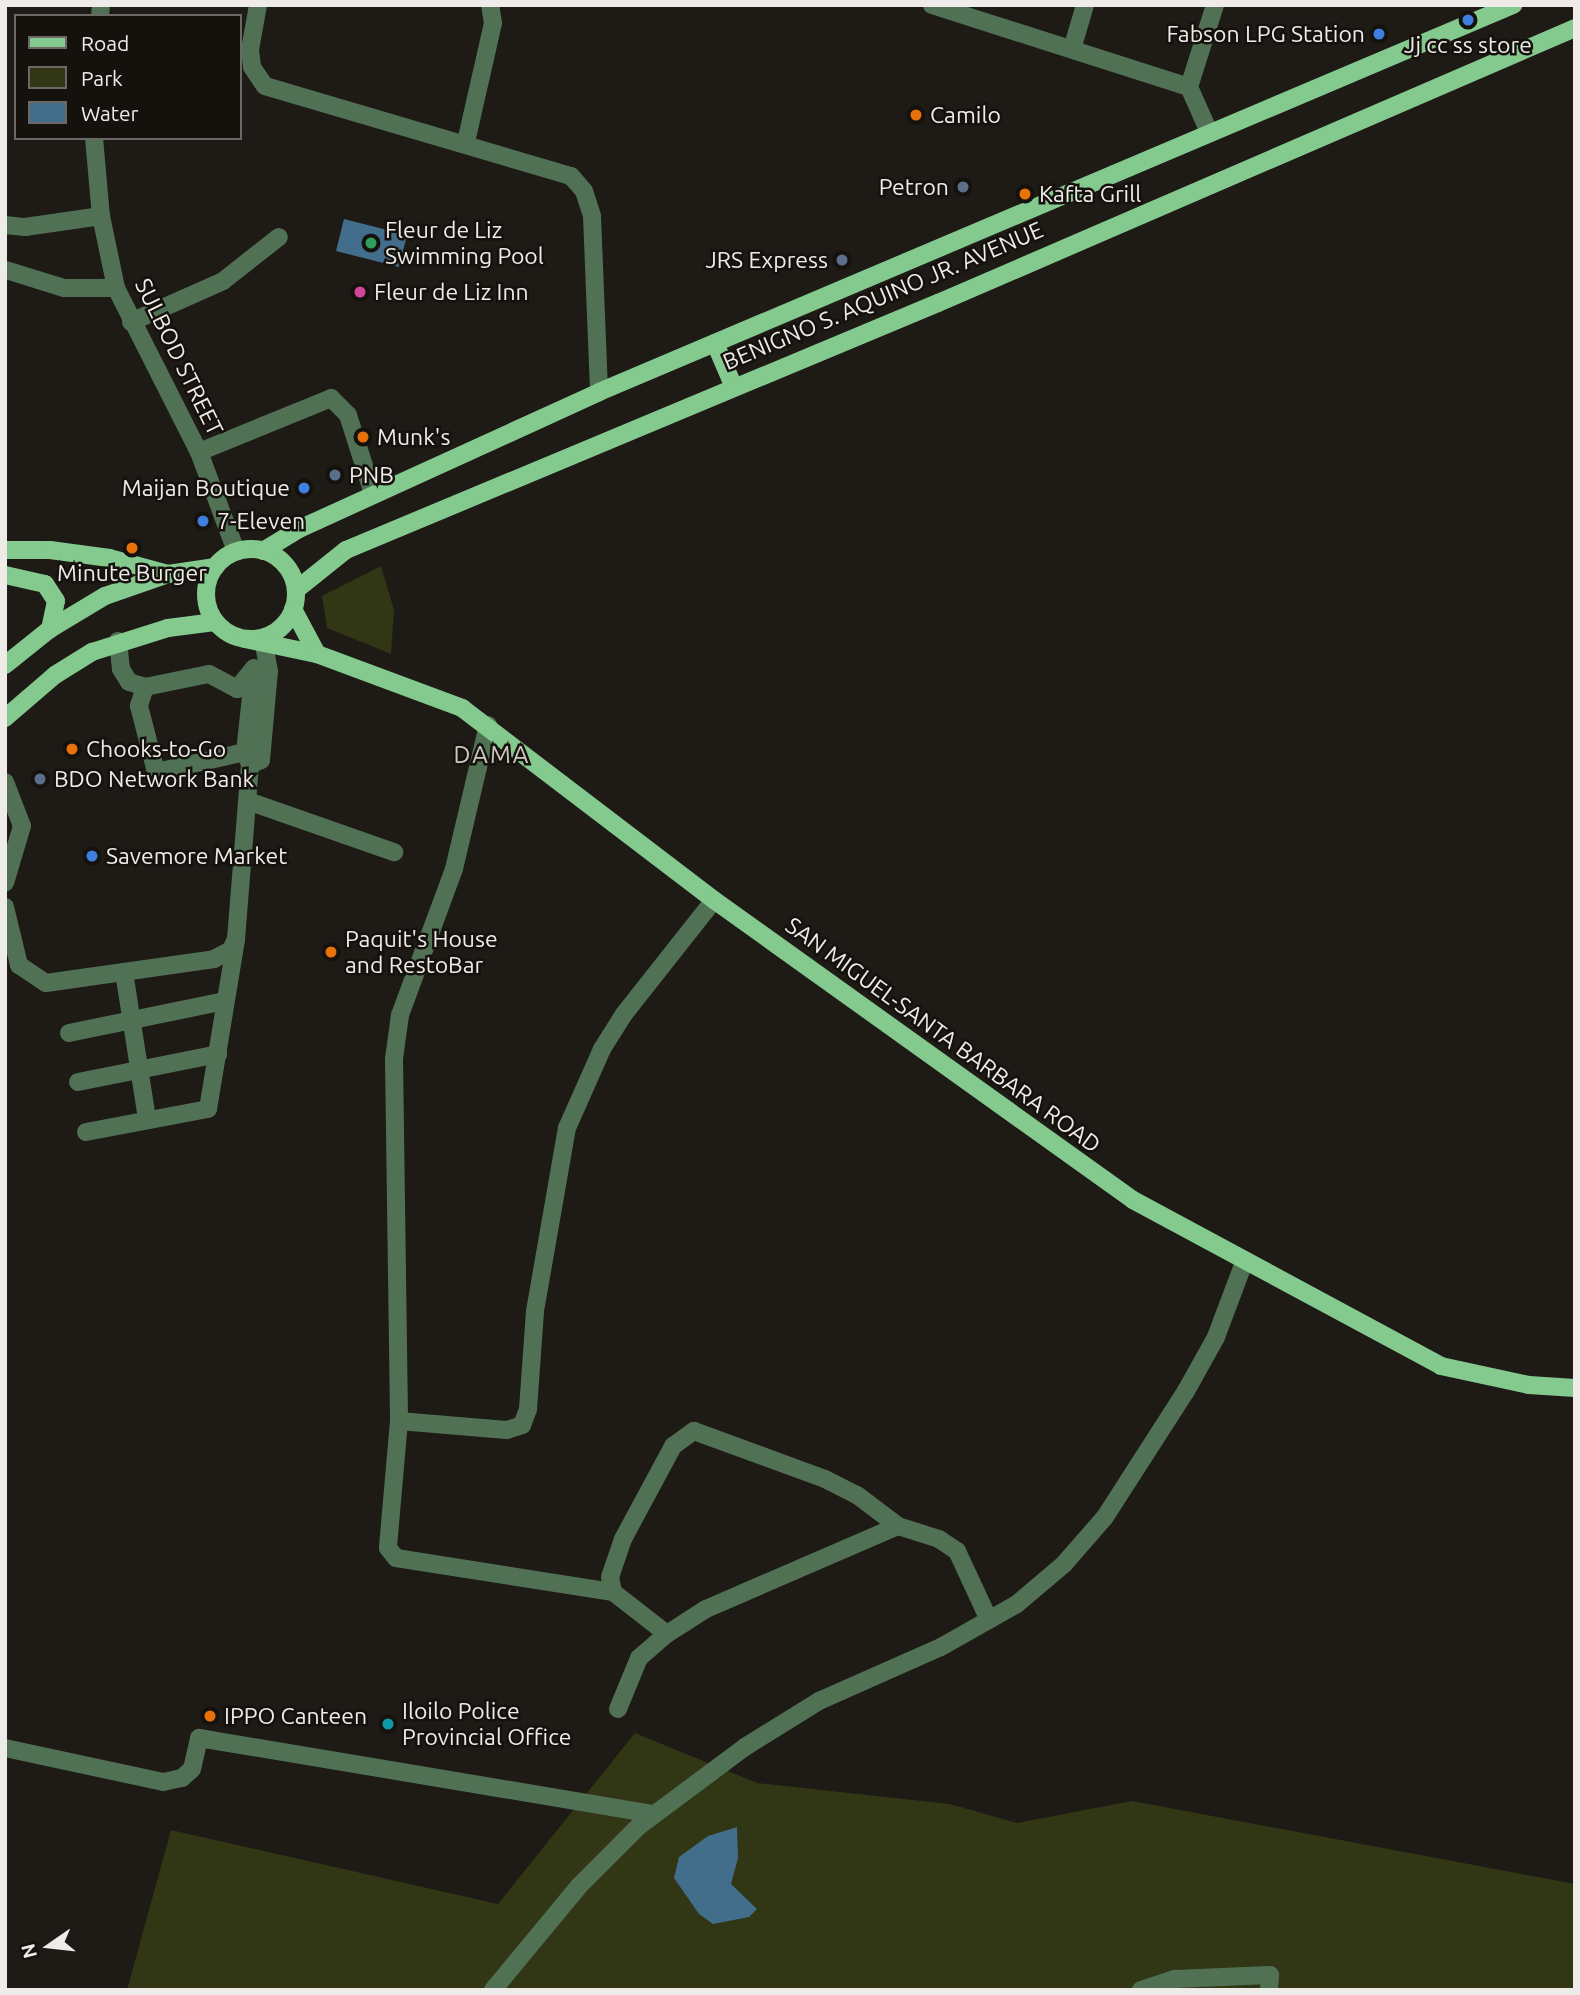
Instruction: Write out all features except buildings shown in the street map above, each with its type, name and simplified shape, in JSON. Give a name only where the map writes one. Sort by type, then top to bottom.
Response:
[{"type":"main road","name":"BENIGNO S. AQUINO JR. AVENUE","points":[[263,551],[373,494],[599,392],[1513,5]]},
{"type":"main road","name":"BENIGNO S. AQUINO JR. AVENUE","points":[[296,590],[346,550],[733,385],[938,303],[1575,28]]},
{"type":"main road","points":[[715,342],[733,385]]},
{"type":"main road","points":[[5,550],[109,558],[169,574]]},
{"type":"main road","points":[[5,665],[50,629],[105,596],[169,574],[215,567],[236,551],[263,551],[285,566],[296,590],[293,609],[274,633],[245,639],[215,622],[118,640],[72,663],[5,719]]},
{"type":"main road","points":[[215,567],[206,594],[215,622]]},
{"type":"main road","points":[[5,575],[45,584],[56,601],[50,629]]},
{"type":"main road","points":[[293,609],[317,654]]},
{"type":"main road","name":"SAN MIGUEL-SANTA BARBARA ROAD","points":[[245,639],[264,646],[317,654],[462,708],[488,725],[714,900],[1132,1200],[1441,1366],[1529,1385],[1575,1388]]},
{"type":"street","points":[[258,5],[250,50],[252,67],[265,86],[466,142],[571,176],[584,191],[592,216],[599,392]]},
{"type":"street","points":[[466,142],[493,23],[490,5]]},
{"type":"street","points":[[1072,49],[1085,5]]},
{"type":"street","points":[[1209,132],[1189,87],[1216,5]]},
{"type":"street","points":[[943,7],[1189,87]]},
{"type":"street","name":"SULBOD STREET","points":[[94,140],[101,216],[116,288],[199,452],[236,551]]},
{"type":"street","points":[[5,225],[25,228],[101,216]]},
{"type":"street","points":[[131,322],[223,281],[279,237]]},
{"type":"street","points":[[6,270],[64,288],[116,288]]},
{"type":"street","points":[[199,452],[331,398],[348,415],[373,494]]},
{"type":"street","points":[[118,640],[121,669],[129,682],[145,687],[209,674],[237,689],[254,668],[264,646]]},
{"type":"street","points":[[145,687],[139,706],[155,768],[161,771],[248,759],[261,760],[269,671],[264,646]]},
{"type":"street","points":[[86,1132],[208,1109],[236,939],[248,801],[254,668]]},
{"type":"street","points":[[488,725],[454,869],[400,1015],[394,1059],[399,1421],[387,1540],[396,1558],[613,1592],[667,1634]]},
{"type":"street","points":[[5,782],[22,826],[5,883]]},
{"type":"street","points":[[248,801],[394,852]]},
{"type":"street","points":[[399,1421],[507,1430],[522,1425],[528,1409],[535,1311],[567,1128],[602,1049],[624,1014],[714,900]]},
{"type":"street","points":[[5,907],[19,965],[32,978],[46,983],[214,959],[231,950],[236,939]]},
{"type":"street","points":[[124,972],[148,1119]]},
{"type":"street","points":[[69,1033],[225,1001]]},
{"type":"street","points":[[78,1082],[218,1054]]},
{"type":"street","points":[[493,1990],[579,1886],[654,1814],[744,1747],[820,1701],[942,1647],[1017,1604],[1064,1564],[1105,1517],[1216,1337],[1245,1260]]},
{"type":"street","points":[[613,1592],[610,1577],[623,1539],[673,1446],[694,1431],[825,1479],[857,1495],[898,1526],[939,1539],[957,1550],[989,1620]]},
{"type":"street","points":[[618,1709],[639,1658],[667,1634],[706,1609],[898,1526]]},
{"type":"street","points":[[5,1748],[163,1782],[182,1778],[192,1769],[199,1738],[654,1814]]},
{"type":"street","points":[[1141,1990],[1175,1979],[1270,1975],[1269,1990]]},
{"type":"green space","points":[[381,566],[394,610],[391,654],[327,628],[322,596]]},
{"type":"green space","points":[[635,1733],[757,1783],[950,1804],[1017,1823],[1132,1801],[1575,1884],[1575,1990],[127,1990],[171,1830],[498,1904]]},
{"type":"water","name":"Fleur de Liz Swimming Pool","points":[[344,219],[407,235],[399,267],[336,251]]},
{"type":"water","points":[[737,1827],[738,1858],[731,1884],[757,1909],[749,1917],[713,1924],[699,1914],[674,1878],[679,1857],[708,1836]]},
{"type":"place","name":"Jj cc ss store","points":[[1468,20]]},
{"type":"place","name":"Fabson LPG Station","points":[[1379,34]]},
{"type":"place","name":"Camilo","points":[[916,115]]},
{"type":"place","name":"Petron","points":[[963,187]]},
{"type":"place","name":"Kafta Grill","points":[[1025,194]]},
{"type":"place","name":"Fleur de Liz Swimming Pool","points":[[371,243]]},
{"type":"place","name":"JRS Express","points":[[842,260]]},
{"type":"place","name":"Fleur de Liz Inn","points":[[360,292]]},
{"type":"place","name":"Munk's","points":[[363,437]]},
{"type":"place","name":"PNB","points":[[335,475]]},
{"type":"place","name":"Maijan Boutique","points":[[304,488]]},
{"type":"place","name":"7-Eleven","points":[[203,521]]},
{"type":"place","name":"Minute Burger","points":[[132,548]]},
{"type":"place","name":"Chooks-to-Go","points":[[72,749]]},
{"type":"place","name":"BDO Network Bank","points":[[40,779]]},
{"type":"place","name":"Savemore Market","points":[[92,856]]},
{"type":"place","name":"Paquit's House and RestoBar","points":[[331,952]]},
{"type":"place","name":"IPPO Canteen","points":[[210,1716]]},
{"type":"place","name":"Iloilo Police Provincial Office","points":[[388,1724]]},
{"type":"district","name":"DAMA","points":[[492,755]]}]
